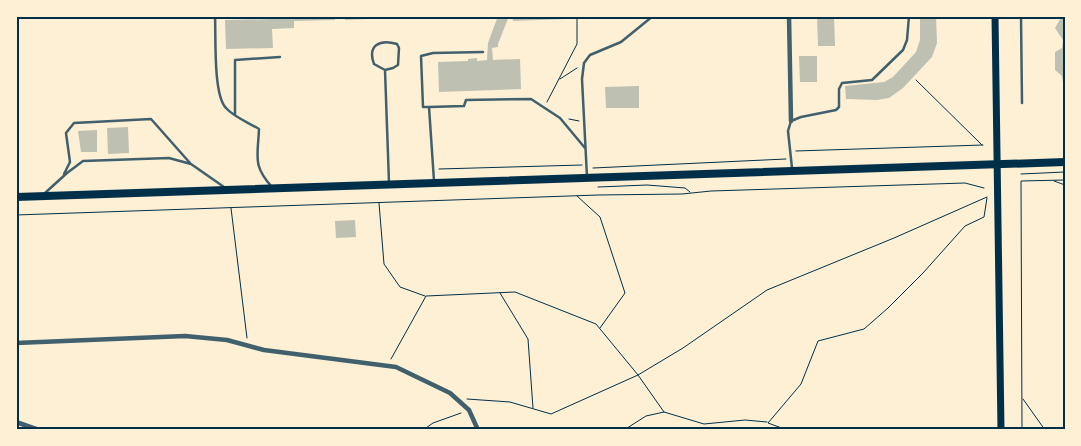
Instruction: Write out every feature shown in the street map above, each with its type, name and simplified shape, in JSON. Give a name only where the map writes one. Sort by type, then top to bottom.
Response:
[{"type":"main road","points":[[995,16],[1001,430]]},
{"type":"main road","points":[[16,197],[1065,162]]},
{"type":"street","points":[[789,16],[791,121]]},
{"type":"street","points":[[16,343],[185,336],[227,340],[264,350],[396,367],[450,394],[469,410],[478,430]]},
{"type":"street","points":[[16,422],[39,430]]},
{"type":"lane","points":[[215,16],[220,100],[226,109],[259,129],[258,165],[262,176],[273,188]]},
{"type":"lane","points":[[587,179],[582,79],[584,63],[590,55],[620,42],[653,16]]},
{"type":"lane","points":[[792,172],[788,131],[791,121],[801,117],[836,110],[838,107],[839,88],[842,83],[872,80],[903,50],[907,40],[909,16]]},
{"type":"lane","points":[[1020,16],[1022,103]]},
{"type":"lane","points":[[391,42],[397,44],[399,48],[398,65],[385,70],[374,64],[372,58],[373,47],[378,44],[391,42]]},
{"type":"lane","points":[[483,52],[433,53],[421,56],[423,107],[464,106],[466,100],[531,99],[560,118],[586,148]]},
{"type":"lane","points":[[236,115],[235,60],[280,57]]},
{"type":"lane","points":[[385,70],[389,184]]},
{"type":"lane","points":[[429,107],[434,183]]},
{"type":"lane","points":[[63,176],[70,162],[66,133],[74,123],[151,118],[191,164],[228,190]]},
{"type":"lane","points":[[585,141],[590,140]]},
{"type":"lane","points":[[42,196],[63,176],[83,161],[170,158],[191,164]]},
{"type":"path","points":[[538,104],[548,102],[577,44],[577,18]]},
{"type":"path","points":[[559,80],[584,63]]},
{"type":"path","points":[[433,169],[579,165],[586,167],[786,159],[790,152],[983,145],[916,80]]},
{"type":"path","points":[[560,118],[584,121]]},
{"type":"path","points":[[1021,174],[1065,172]]},
{"type":"path","points":[[1054,180],[1065,185]]},
{"type":"path","points":[[1022,430],[1021,182],[1065,180]]},
{"type":"path","points":[[16,215],[965,183],[984,188]]},
{"type":"path","points":[[598,187],[647,185],[685,188],[691,193]]},
{"type":"path","points":[[577,196],[600,217],[625,293],[600,328]]},
{"type":"path","points":[[456,399],[473,398],[510,402],[551,414],[638,375],[683,348],[767,290],[987,198],[984,217],[965,226],[923,273],[864,329],[818,341],[801,384],[768,422]]},
{"type":"path","points":[[379,203],[384,264],[400,287],[426,296],[515,292],[596,324],[638,375],[664,412]]},
{"type":"path","points":[[230,208],[248,346]]},
{"type":"path","points":[[500,293],[528,339],[533,409]]},
{"type":"path","points":[[387,366],[426,296]]},
{"type":"path","points":[[1022,398],[1045,430]]},
{"type":"path","points":[[423,430],[433,423],[469,410]]},
{"type":"path","points":[[624,430],[646,416],[664,412],[704,424],[745,420],[768,422],[787,430]]},
{"type":"building","points":[[272,16],[335,16],[335,20],[294,21],[294,28],[272,29],[273,48],[226,49],[225,20],[272,19]]},
{"type":"building","points":[[345,16],[391,16],[391,18],[345,20]]},
{"type":"building","points":[[498,16],[509,16],[498,47],[492,48],[493,60],[520,59],[521,89],[439,92],[438,62],[468,61],[468,59],[477,58],[477,61],[487,60],[488,43]]},
{"type":"building","points":[[512,16],[592,16],[592,18],[513,21]]},
{"type":"building","points":[[817,16],[834,16],[835,46],[818,46]]},
{"type":"building","points":[[920,16],[936,16],[937,43],[932,57],[903,88],[889,98],[877,100],[846,99],[845,86],[884,82],[893,77],[916,52],[920,40]]},
{"type":"building","points":[[1062,16],[1065,16],[1064,90],[1062,76],[1055,70],[1055,52],[1062,48],[1063,40],[1055,28]]},
{"type":"building","points":[[799,56],[817,56],[817,82],[800,82]]},
{"type":"building","points":[[639,86],[639,108],[606,108],[605,87]]},
{"type":"building","points":[[128,127],[129,153],[108,154],[107,128]]},
{"type":"building","points":[[97,130],[97,152],[81,152],[78,131]]},
{"type":"building","points":[[355,220],[356,237],[336,238],[335,221]]}]
